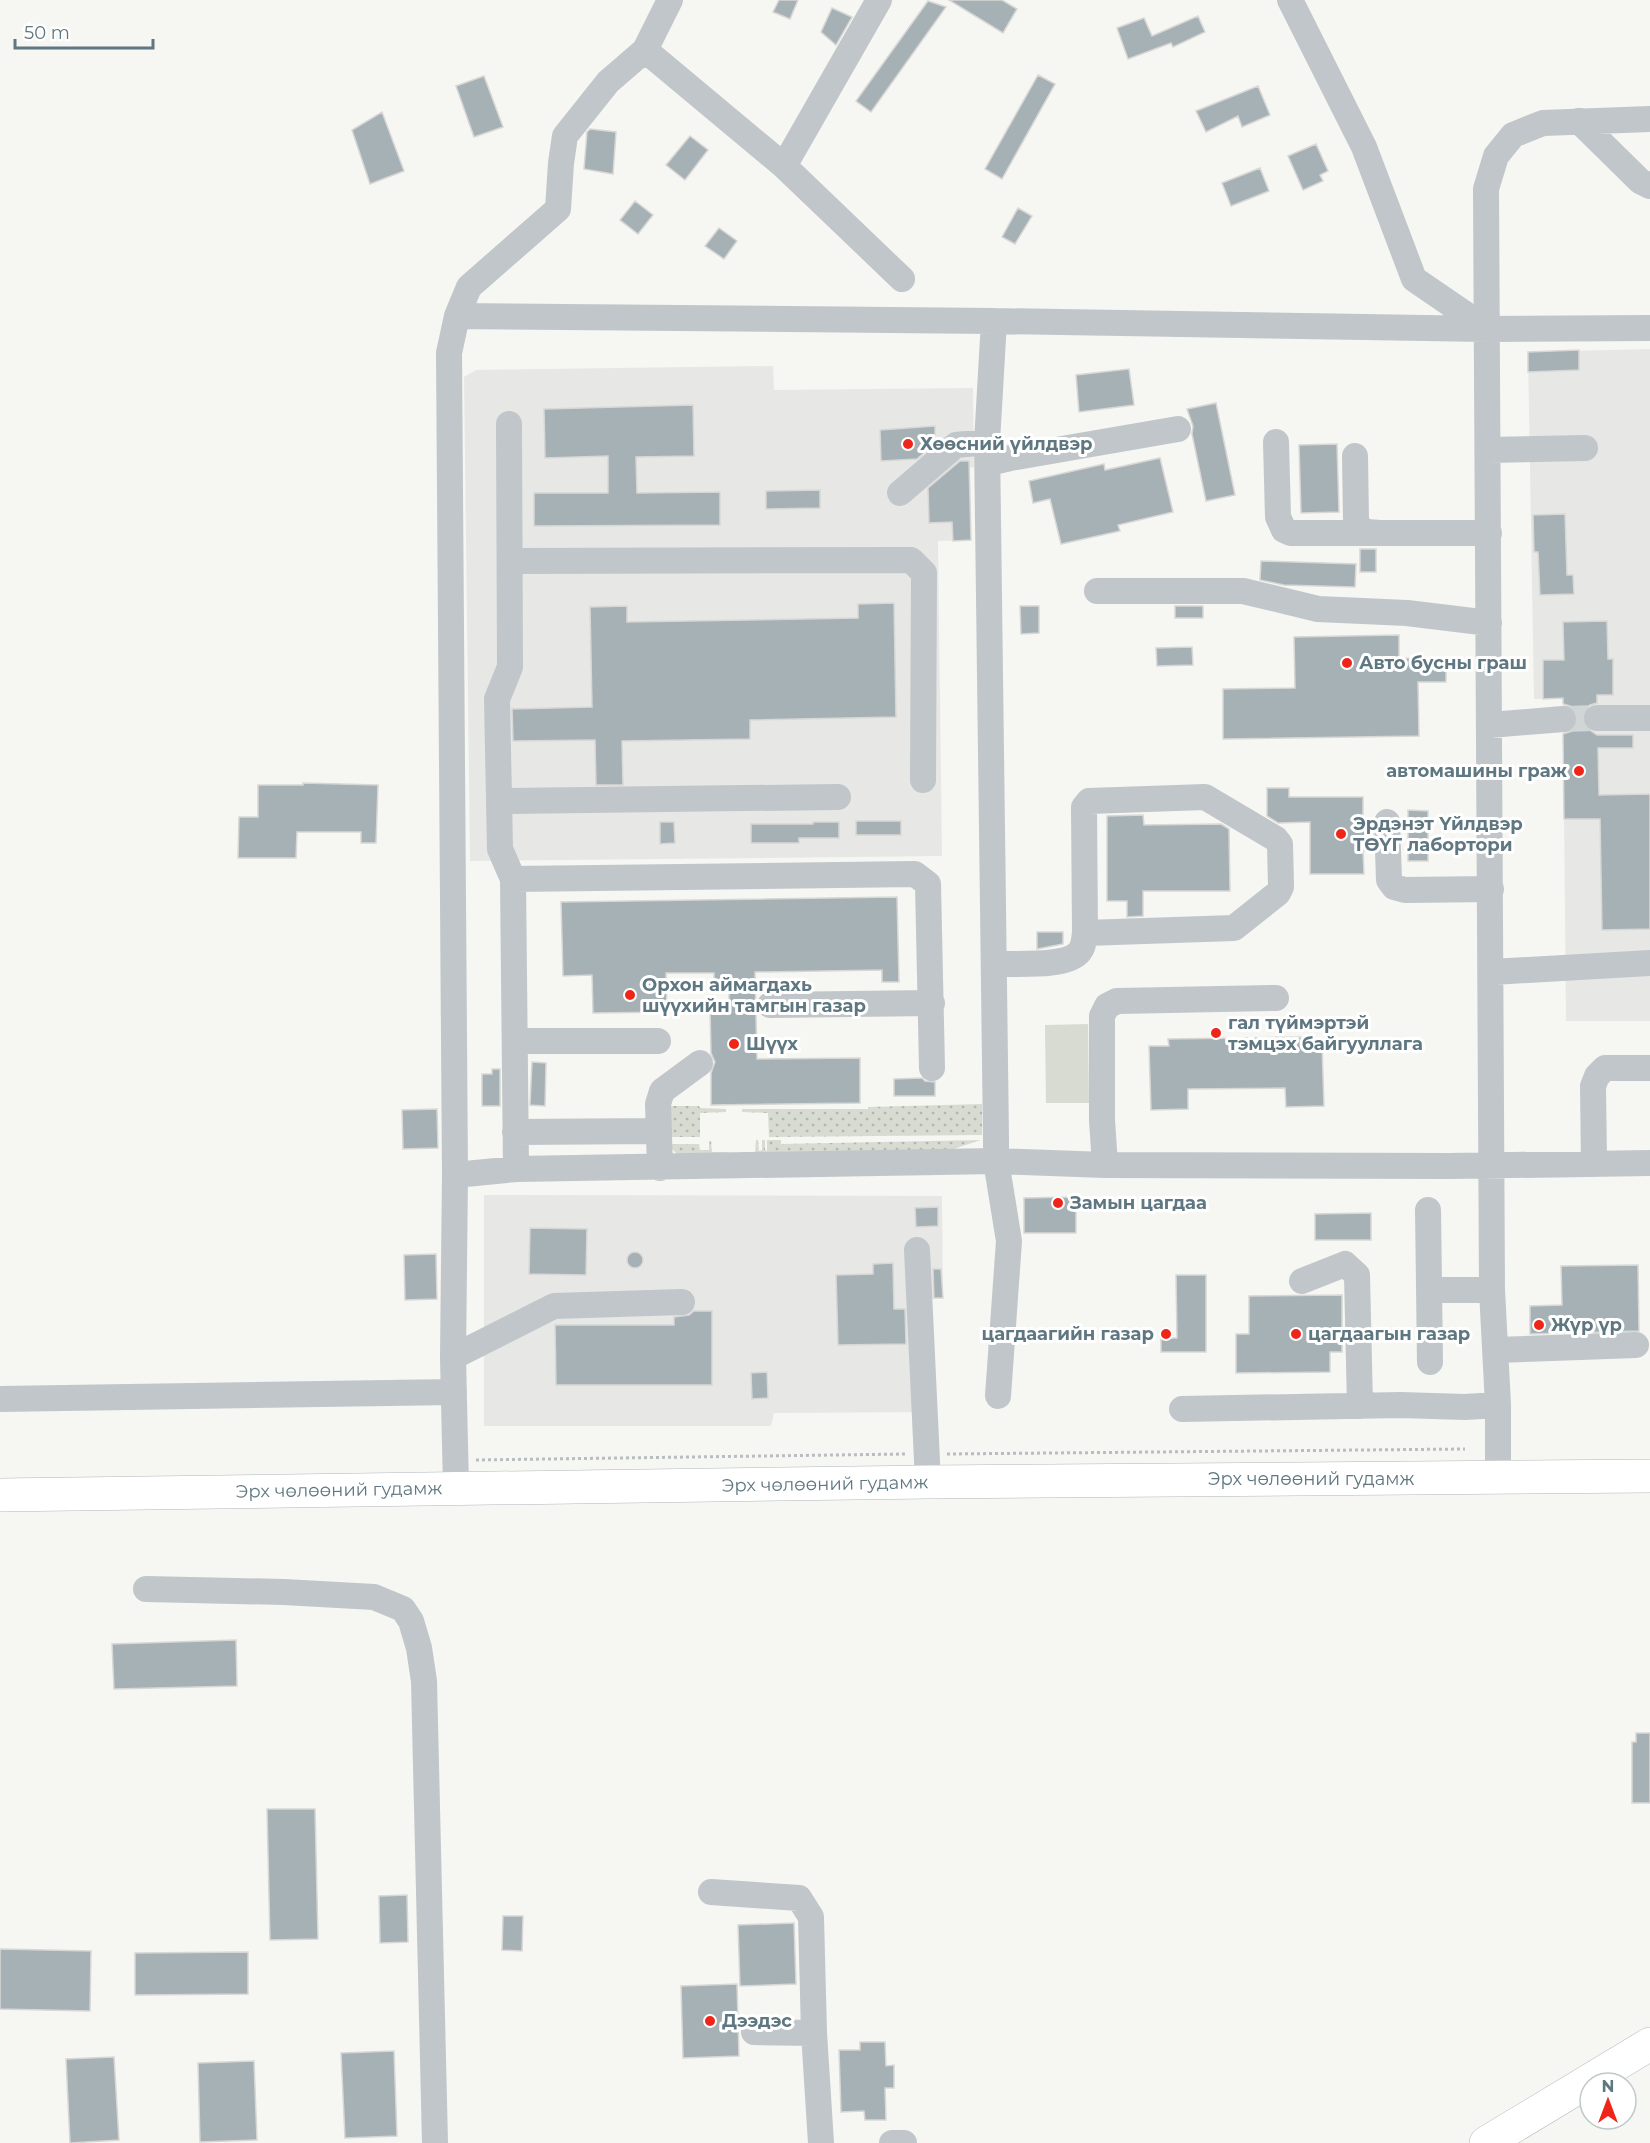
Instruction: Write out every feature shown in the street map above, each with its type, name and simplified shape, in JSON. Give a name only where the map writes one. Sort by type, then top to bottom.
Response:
[{"type":"main road","name":"Эрх чөлөөний гудамж","points":[[0,1495],[456,1474],[927,1468],[1498,1478],[1650,1476]]},
{"type":"main road","points":[[1486,2143],[1650,2044]]},
{"type":"street","points":[[456,1474],[453,1357],[449,353],[457,316],[469,287],[558,210],[565,136],[608,82],[645,50],[670,0]]},
{"type":"street","points":[[784,166],[879,0]]},
{"type":"street","points":[[1290,0],[1364,147],[1414,279],[1487,329]]},
{"type":"street","points":[[645,50],[784,166],[902,279]]},
{"type":"street","points":[[1498,1478],[1498,1405],[1492,1290],[1486,189],[1496,156],[1513,135],[1543,123],[1650,119]]},
{"type":"street","points":[[1579,121],[1640,182],[1650,186]]},
{"type":"street","points":[[457,316],[1487,329],[1650,328]]},
{"type":"street","points":[[993,321],[988,452],[996,1161],[1009,1241],[998,1396]]},
{"type":"street","points":[[509,424],[510,666],[497,699],[500,849],[513,879],[516,1168]]},
{"type":"street","points":[[900,493],[956,445],[1010,458],[1178,429]]},
{"type":"street","points":[[1276,442],[1278,517],[1284,530],[1291,533],[1489,533]]},
{"type":"street","points":[[1488,450],[1585,448]]},
{"type":"street","points":[[1355,456],[1356,520],[1360,529],[1380,533]]},
{"type":"street","points":[[510,561],[911,560],[924,573],[923,780]]},
{"type":"street","points":[[1097,591],[1243,591],[1318,609],[1407,613],[1489,623]]},
{"type":"street","points":[[1597,718],[1650,718]]},
{"type":"street","points":[[1490,725],[1563,719]]},
{"type":"street","points":[[499,801],[838,798]]},
{"type":"street","points":[[994,964],[1056,962],[1075,957],[1082,949],[1086,933],[1084,807],[1089,801],[1205,798],[1276,839],[1279,837],[1281,887],[1278,893],[1234,928],[1086,933]]},
{"type":"street","points":[[1387,822],[1389,880],[1394,887],[1405,890],[1491,889]]},
{"type":"street","points":[[513,879],[915,874],[928,884],[932,1068]]},
{"type":"street","points":[[1492,972],[1650,963]]},
{"type":"street","points":[[1105,1166],[1102,1120],[1102,1016],[1107,1006],[1117,1000],[1276,998]]},
{"type":"street","points":[[770,1005],[932,1003]]},
{"type":"street","points":[[515,1041],[658,1041]]},
{"type":"street","points":[[660,1168],[658,1104],[660,1094],[700,1063]]},
{"type":"street","points":[[1594,1164],[1593,1086],[1597,1076],[1605,1068],[1650,1068]]},
{"type":"street","points":[[515,1132],[659,1131]]},
{"type":"street","points":[[454,1175],[516,1168],[660,1168],[996,1161],[1105,1166],[1493,1166],[1650,1163]]},
{"type":"street","points":[[1428,1210],[1430,1362]]},
{"type":"street","points":[[917,1251],[927,1468]]},
{"type":"street","points":[[1302,1281],[1346,1264],[1357,1275],[1360,1406]]},
{"type":"street","points":[[1429,1290],[1492,1290]]},
{"type":"street","points":[[453,1357],[554,1306],[682,1302]]},
{"type":"street","points":[[1496,1350],[1636,1345]]},
{"type":"street","points":[[0,1399],[454,1392]]},
{"type":"street","points":[[1182,1409],[1498,1405]]},
{"type":"street","points":[[146,1589],[284,1592],[374,1597],[403,1609],[411,1621],[419,1648],[424,1681],[435,2143]]},
{"type":"street","points":[[711,1892],[799,1898],[811,1917],[814,2033],[821,2143]]},
{"type":"street","points":[[754,2032],[814,2033]]},
{"type":"street","points":[[891,2143],[904,2143]]},
{"type":"path","points":[[456,1474],[927,1468],[1465,1449]]},
{"type":"shaded area","points":[[1650,349],[1650,1021],[1566,1021],[1563,699],[1534,699],[1528,352]]},
{"type":"shaded area","points":[[773,366],[774,390],[973,388],[974,467],[970,468],[971,540],[938,541],[942,856],[470,861],[464,377],[476,370]]},
{"type":"shaded area","points":[[1088,1024],[1089,1103],[1046,1103],[1045,1025]]},
{"type":"shaded area","points":[[982,1104],[982,1135],[769,1137],[768,1113],[742,1112],[742,1109],[868,1109],[868,1107]]},
{"type":"shaded area","points":[[665,1106],[699,1106],[700,1108],[726,1109],[726,1112],[700,1113],[700,1137],[665,1137]]},
{"type":"shaded area","points":[[756,1140],[758,1140],[759,1151],[762,1150],[762,1140],[765,1140],[767,1151],[767,1140],[781,1140],[781,1144],[981,1140],[947,1151],[741,1154],[741,1152],[755,1152]]},
{"type":"shaded area","points":[[709,1141],[711,1141],[712,1152],[727,1152],[727,1154],[677,1154],[667,1144],[699,1144],[700,1150],[709,1150]]},
{"type":"shaded area","points":[[484,1195],[942,1196],[943,1298],[932,1299],[933,1412],[774,1413],[771,1426],[484,1426]]},
{"type":"building","points":[[779,0],[798,0],[790,19],[773,12]]},
{"type":"building","points":[[949,0],[1002,0],[1017,9],[1003,33]]},
{"type":"building","points":[[928,1],[946,7],[871,112],[856,101]]},
{"type":"building","points":[[832,8],[852,17],[836,45],[821,32]]},
{"type":"building","points":[[1198,16],[1205,32],[1173,47],[1171,43],[1128,59],[1117,28],[1144,18],[1152,36]]},
{"type":"building","points":[[1038,75],[1055,84],[1002,179],[985,169]]},
{"type":"building","points":[[484,76],[503,127],[474,137],[456,86]]},
{"type":"building","points":[[1258,86],[1270,115],[1242,127],[1238,116],[1206,132],[1196,111]]},
{"type":"building","points":[[382,112],[404,171],[370,184],[352,130]]},
{"type":"building","points":[[590,129],[616,132],[613,174],[584,169],[587,132]]},
{"type":"building","points":[[690,136],[708,150],[685,180],[666,165]]},
{"type":"building","points":[[1316,144],[1328,171],[1320,175],[1323,181],[1303,190],[1288,156]]},
{"type":"building","points":[[1260,168],[1269,191],[1231,206],[1222,183]]},
{"type":"building","points":[[635,201],[653,215],[638,234],[620,220]]},
{"type":"building","points":[[1018,208],[1032,216],[1015,244],[1002,237]]},
{"type":"building","points":[[719,228],[737,241],[724,259],[705,246]]},
{"type":"building","points":[[1579,350],[1579,370],[1528,372],[1528,352]]},
{"type":"building","points":[[1129,369],[1134,405],[1079,412],[1076,375]]},
{"type":"building","points":[[1216,403],[1235,495],[1206,501],[1192,434],[1193,426],[1187,409]]},
{"type":"building","points":[[693,405],[694,456],[636,457],[637,493],[720,492],[720,525],[534,526],[534,493],[608,493],[608,456],[545,458],[544,409]]},
{"type":"building","name":"Хөөсний үйлдвэр","points":[[935,426],[935,443],[917,459],[881,461],[880,430]]},
{"type":"building","points":[[1337,444],[1339,512],[1301,513],[1299,445]]},
{"type":"building","points":[[1160,458],[1173,512],[1118,525],[1120,531],[1061,544],[1050,499],[1033,503],[1029,481],[1104,464],[1105,470]]},
{"type":"building","points":[[960,461],[969,461],[971,540],[953,541],[952,522],[929,523],[928,488]]},
{"type":"building","points":[[820,490],[820,508],[766,509],[766,491]]},
{"type":"building","points":[[1565,514],[1567,575],[1573,575],[1574,594],[1540,595],[1538,552],[1534,552],[1533,515]]},
{"type":"building","points":[[1360,549],[1376,549],[1376,572],[1360,572]]},
{"type":"building","points":[[1261,561],[1356,564],[1355,587],[1284,585],[1260,580]]},
{"type":"building","points":[[894,603],[896,717],[750,720],[750,739],[622,741],[623,785],[596,785],[595,740],[513,741],[512,709],[592,707],[590,607],[627,606],[627,622],[858,618],[858,604]]},
{"type":"building","points":[[1020,606],[1039,606],[1039,633],[1021,634]]},
{"type":"building","points":[[1175,606],[1203,606],[1203,618],[1175,618]]},
{"type":"building","points":[[1607,621],[1608,659],[1613,659],[1613,695],[1597,695],[1597,703],[1584,710],[1582,719],[1584,726],[1597,735],[1633,735],[1633,748],[1598,748],[1599,795],[1650,794],[1650,929],[1602,930],[1600,819],[1564,819],[1563,734],[1572,731],[1577,725],[1578,717],[1575,710],[1563,704],[1563,698],[1543,699],[1543,660],[1564,660],[1563,622]]},
{"type":"building","name":"Авто бусны граш","points":[[1399,635],[1399,658],[1446,659],[1446,682],[1418,682],[1419,736],[1223,739],[1223,689],[1295,688],[1294,637]]},
{"type":"building","points":[[1192,647],[1193,665],[1157,666],[1156,648]]},
{"type":"building","points":[[303,783],[378,785],[376,843],[361,843],[361,832],[297,832],[296,858],[238,858],[239,817],[258,817],[258,785],[303,785]]},
{"type":"building","name":"Эрдэнэт Үйлдвэр ТӨҮГ лабортори","points":[[1267,788],[1289,788],[1289,797],[1363,797],[1363,818],[1373,818],[1373,851],[1363,851],[1364,874],[1310,874],[1310,822],[1278,823],[1267,816]]},
{"type":"building","points":[[1408,810],[1428,811],[1428,861],[1408,861]]},
{"type":"building","points":[[1143,815],[1144,825],[1221,824],[1229,829],[1230,891],[1143,891],[1143,916],[1127,917],[1127,901],[1107,901],[1107,816]]},
{"type":"building","points":[[856,821],[901,821],[901,835],[856,835]]},
{"type":"building","points":[[660,822],[674,822],[675,843],[660,844]]},
{"type":"building","points":[[813,822],[839,822],[839,838],[799,838],[799,843],[751,843],[751,824],[813,824]]},
{"type":"building","name":"Орхон аймагдахь шүүхийн тамгын газар","points":[[897,897],[899,982],[882,982],[882,970],[755,972],[757,1059],[860,1058],[860,1103],[711,1105],[711,1073],[715,1062],[711,1053],[710,1009],[729,1008],[729,980],[714,980],[714,973],[666,973],[667,1012],[593,1013],[592,975],[563,976],[561,902]]},
{"type":"building","points":[[1037,932],[1063,932],[1063,944],[1037,949]]},
{"type":"building","points":[[1307,1037],[1307,1045],[1322,1045],[1324,1106],[1286,1107],[1285,1088],[1188,1089],[1188,1109],[1151,1110],[1149,1046],[1169,1046],[1168,1039]]},
{"type":"building","points":[[532,1062],[546,1063],[545,1106],[530,1105]]},
{"type":"building","points":[[492,1069],[500,1069],[500,1106],[482,1106],[482,1074],[492,1074]]},
{"type":"building","points":[[922,1078],[925,1081],[935,1082],[935,1096],[894,1096],[894,1079]]},
{"type":"building","points":[[437,1109],[438,1148],[403,1149],[402,1110]]},
{"type":"building","points":[[1076,1197],[1076,1233],[1024,1233],[1024,1198]]},
{"type":"building","points":[[938,1207],[938,1226],[916,1227],[915,1208]]},
{"type":"building","points":[[1371,1213],[1371,1240],[1315,1240],[1315,1214]]},
{"type":"building","points":[[530,1228],[587,1229],[586,1275],[529,1274]]},
{"type":"building","points":[[632,1252],[638,1252],[643,1260],[641,1266],[632,1268],[627,1263],[627,1257]]},
{"type":"building","points":[[436,1254],[437,1299],[405,1300],[404,1255]]},
{"type":"building","points":[[893,1263],[894,1309],[905,1309],[906,1344],[838,1345],[836,1275],[873,1274],[873,1264]]},
{"type":"building","points":[[1638,1265],[1639,1331],[1530,1334],[1530,1306],[1562,1305],[1561,1266]]},
{"type":"building","points":[[933,1269],[941,1269],[943,1298],[934,1298]]},
{"type":"building","points":[[1176,1275],[1206,1275],[1206,1352],[1161,1352],[1161,1338],[1177,1338]]},
{"type":"building","name":"цагдаагын газар","points":[[1342,1295],[1342,1352],[1330,1352],[1330,1372],[1236,1373],[1236,1334],[1249,1334],[1249,1296]]},
{"type":"building","points":[[694,1311],[712,1311],[712,1385],[556,1385],[555,1325],[674,1325],[674,1317],[689,1315]]},
{"type":"building","points":[[767,1372],[768,1398],[752,1399],[751,1373]]},
{"type":"building","points":[[236,1640],[237,1686],[114,1689],[112,1644]]},
{"type":"building","points":[[1636,1733],[1650,1733],[1650,1803],[1632,1803],[1632,1742],[1636,1742]]},
{"type":"building","points":[[267,1809],[315,1809],[318,1939],[270,1940]]},
{"type":"building","points":[[407,1895],[408,1942],[380,1943],[379,1896]]},
{"type":"building","points":[[503,1916],[523,1916],[522,1951],[502,1950]]},
{"type":"building","name":"Дээдэс","points":[[794,1923],[796,1984],[740,1986],[738,1925]]},
{"type":"building","points":[[0,1949],[91,1951],[90,2011],[0,2009]]},
{"type":"building","points":[[248,1952],[248,1994],[135,1995],[135,1953]]},
{"type":"building","name":"Дээдэс","points":[[737,1984],[739,2056],[683,2058],[681,1986]]},
{"type":"building","points":[[860,2042],[885,2042],[886,2066],[894,2065],[894,2088],[885,2088],[886,2120],[865,2120],[864,2111],[841,2112],[839,2050],[860,2050]]},
{"type":"building","points":[[394,2051],[397,2136],[345,2138],[341,2053]]},
{"type":"building","points":[[114,2057],[119,2140],[70,2143],[66,2059]]},
{"type":"building","points":[[254,2061],[257,2140],[200,2142],[198,2063]]},
{"type":"tunnel","points":[[1563,719],[1597,718]]},
{"type":"place","name":"Хөөсний үйлдвэр","points":[[908,444]]},
{"type":"place","name":"Авто бусны граш","points":[[1347,663]]},
{"type":"place","name":"автомашины граж","points":[[1579,771]]},
{"type":"place","name":"Эрдэнэт Үйлдвэр ТӨҮГ лабортори","points":[[1341,834]]},
{"type":"place","name":"Орхон аймагдахь шүүхийн тамгын газар","points":[[630,995]]},
{"type":"place","name":"гал түймэртэй тэмцэх байгууллага","points":[[1216,1033]]},
{"type":"place","name":"Шүүх","points":[[734,1044]]},
{"type":"place","name":"Замын цагдаа","points":[[1058,1203]]},
{"type":"place","name":"Жүр үр","points":[[1539,1325]]},
{"type":"place","name":"цагдаагийн газар","points":[[1166,1334]]},
{"type":"place","name":"цагдаагын газар","points":[[1296,1334]]},
{"type":"place","name":"Дээдэс","points":[[710,2021]]}]
